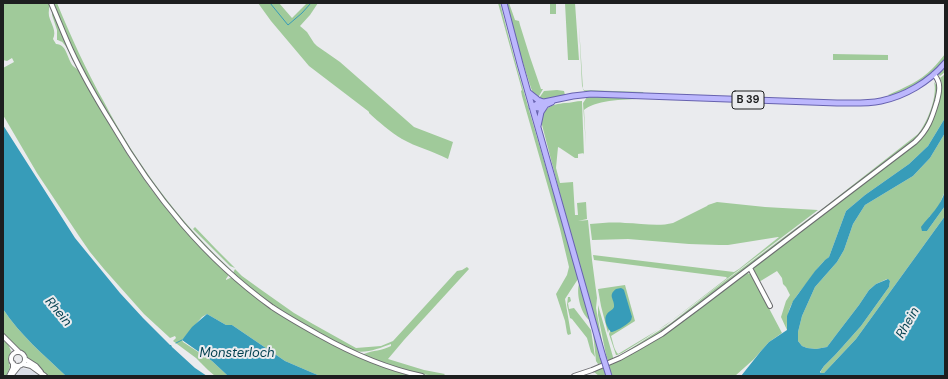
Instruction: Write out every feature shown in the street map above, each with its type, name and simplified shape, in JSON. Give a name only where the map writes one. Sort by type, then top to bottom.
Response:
[{"type":"main road","points":[[504,3],[514,44],[609,376]]},
{"type":"main road","name":"B 39","points":[[532,107],[537,108],[556,100],[590,94],[866,103],[882,101],[910,90],[934,74],[945,63]]},
{"type":"main road","points":[[528,92],[544,104],[538,127]]},
{"type":"street","points":[[51,3],[80,69],[118,135],[153,188],[174,216],[208,252],[253,293],[273,308],[298,323],[355,354],[383,365],[422,376]]},
{"type":"street","points":[[574,376],[605,365],[630,353],[671,328],[912,144],[920,137],[929,125],[938,97],[940,86],[934,74]]},
{"type":"street","points":[[750,268],[770,306]]},
{"type":"street","points":[[3,336],[25,356],[22,363],[10,376]]},
{"type":"street","points":[[10,343],[14,353],[12,357],[13,368],[10,376]]},
{"type":"street","points":[[14,353],[19,352]]},
{"type":"street","points":[[13,363],[15,365],[22,363],[31,366],[44,375]]},
{"type":"shaded area","points":[[21,368],[30,370],[39,376],[14,376]]},
{"type":"green space","points":[[3,3],[49,3],[49,16],[54,30],[53,39],[56,44],[65,49],[71,63],[82,75],[112,130],[149,186],[183,228],[228,274],[226,280],[232,277],[252,294],[344,350],[416,376],[320,376],[285,361],[232,325],[226,325],[207,314],[202,317],[182,340],[212,361],[228,376],[215,376],[196,358],[173,341],[176,338],[175,336],[170,338],[144,314],[90,252],[37,173],[3,115],[3,68],[14,62],[12,58],[7,61],[3,60]]},
{"type":"green space","points":[[52,3],[57,3],[97,90],[116,125],[144,169],[175,210],[192,230],[231,270],[230,271],[191,233],[168,205],[128,148],[82,69]]},
{"type":"green space","points":[[258,3],[279,3],[292,18],[307,3],[318,3],[300,26],[307,32],[314,43],[340,62],[414,127],[453,142],[448,159],[402,139],[309,66],[271,21]]},
{"type":"green space","points":[[498,3],[500,3],[518,72],[578,279],[565,299],[571,334],[568,335],[556,294],[567,275],[569,267]]},
{"type":"green space","points":[[506,3],[509,3],[515,20],[519,21],[541,89],[543,89],[538,98],[533,93],[531,88]]},
{"type":"green space","points":[[550,3],[556,3],[556,14],[550,14]]},
{"type":"green space","points":[[565,3],[575,3],[579,60],[568,60]]},
{"type":"green space","points":[[52,9],[77,66],[65,45],[57,40],[57,30],[52,15]]},
{"type":"green space","points":[[579,25],[583,88],[582,86]]},
{"type":"green space","points":[[833,54],[888,55],[888,60],[833,60]]},
{"type":"green space","points":[[945,54],[945,72],[940,76],[935,71],[908,88],[890,96],[888,95],[917,81],[932,69]]},
{"type":"green space","points":[[945,74],[945,118],[928,146],[909,164],[865,195],[846,211],[829,257],[818,267],[796,296],[790,308],[787,321],[787,330],[781,317],[786,301],[790,295],[783,284],[782,278],[777,271],[759,282],[753,272],[754,267],[914,144],[934,117],[942,88],[940,78]]},
{"type":"green space","points":[[934,82],[938,89],[928,124],[915,140],[819,214],[817,213],[918,134],[931,109],[935,88]]},
{"type":"green space","points":[[584,90],[643,92],[644,94],[587,92]]},
{"type":"green space","points":[[544,91],[564,91],[565,95],[549,99],[539,98]]},
{"type":"green space","points":[[587,97],[694,100],[637,99],[605,102],[593,105],[584,110],[586,147],[583,103]]},
{"type":"green space","points":[[582,101],[584,153],[578,154],[578,158],[575,158],[558,147],[556,168],[560,183],[573,182],[575,215],[578,215],[577,203],[586,202],[587,219],[578,221],[588,220],[597,298],[596,308],[604,352],[573,244],[541,121],[544,112],[549,107]]},
{"type":"green space","points":[[945,133],[945,191],[938,208],[929,217],[927,231],[945,206],[945,216],[856,339],[824,373],[821,373],[824,366],[861,326],[889,287],[890,281],[887,279],[876,284],[869,290],[827,347],[816,349],[802,346],[798,341],[798,332],[802,316],[815,287],[837,262],[844,250],[853,224],[865,205],[913,176],[930,158]]},
{"type":"green space","points":[[717,202],[818,210],[674,319],[672,320],[727,278],[594,260],[593,255],[734,272],[779,237],[728,245],[689,244],[628,239],[592,240],[590,224],[617,223],[655,225],[673,223]]},
{"type":"green space","points":[[815,214],[817,215],[670,327],[655,337],[619,356],[671,323]]},
{"type":"green space","points":[[195,227],[235,268],[230,266],[193,229]]},
{"type":"green space","points":[[467,267],[469,269],[388,359],[424,370],[445,374],[443,376],[433,376],[393,367],[364,356],[364,354],[367,353],[388,348],[391,344],[368,351],[353,351],[283,313],[252,290],[233,273],[235,269],[242,276],[294,313],[356,348],[381,346],[393,341],[457,271]]},
{"type":"green space","points":[[747,273],[752,276],[782,333],[769,342],[754,359],[735,376],[599,376],[594,372],[656,340]]},
{"type":"green space","points":[[579,284],[591,321],[584,315],[580,304],[578,293]]},
{"type":"green space","points":[[625,285],[635,321],[611,336],[618,354],[658,330],[622,353],[616,355],[609,334],[611,328],[609,329],[608,333],[598,289]]},
{"type":"green space","points":[[568,297],[570,297],[571,301],[568,303],[569,309],[574,308],[591,330],[595,357],[591,352],[587,338],[570,318],[567,305]]},
{"type":"green space","points":[[598,305],[613,357],[608,361],[598,315]]},
{"type":"green space","points":[[3,309],[25,336],[66,376],[48,376],[37,366],[27,360],[25,353],[18,350],[3,335]]},
{"type":"green space","points":[[593,332],[602,363],[598,364],[596,361]]},
{"type":"green space","points":[[3,340],[8,344],[11,351],[8,359],[10,367],[6,376],[3,376]]},
{"type":"water","name":"Rhein","points":[[945,118],[945,133],[930,158],[913,176],[865,205],[853,224],[844,250],[837,262],[815,287],[802,316],[798,332],[798,341],[802,346],[807,348],[816,349],[827,347],[869,290],[876,284],[888,279],[890,281],[889,287],[861,326],[820,372],[824,373],[856,339],[945,216],[945,376],[741,376],[769,342],[787,330],[787,316],[793,301],[815,271],[829,257],[846,211],[865,195],[909,164],[928,146]]},
{"type":"water","name":"Rhein","points":[[3,125],[75,238],[120,293],[143,318],[195,368],[207,376],[66,376],[17,327],[3,309]]},
{"type":"water","points":[[945,191],[945,206],[927,231],[922,231],[921,227],[938,206]]},
{"type":"water","points":[[621,288],[624,290],[632,317],[630,322],[625,326],[611,332],[605,318],[614,307],[612,296],[613,291]]},
{"type":"water","name":"Monsterloch","points":[[207,314],[226,325],[232,325],[285,361],[320,376],[228,376],[212,361],[182,340],[192,327]]},
{"type":"waterway","points":[[270,3],[288,25],[311,3]]},
{"type":"waterway","points":[[176,343],[182,340]]}]
